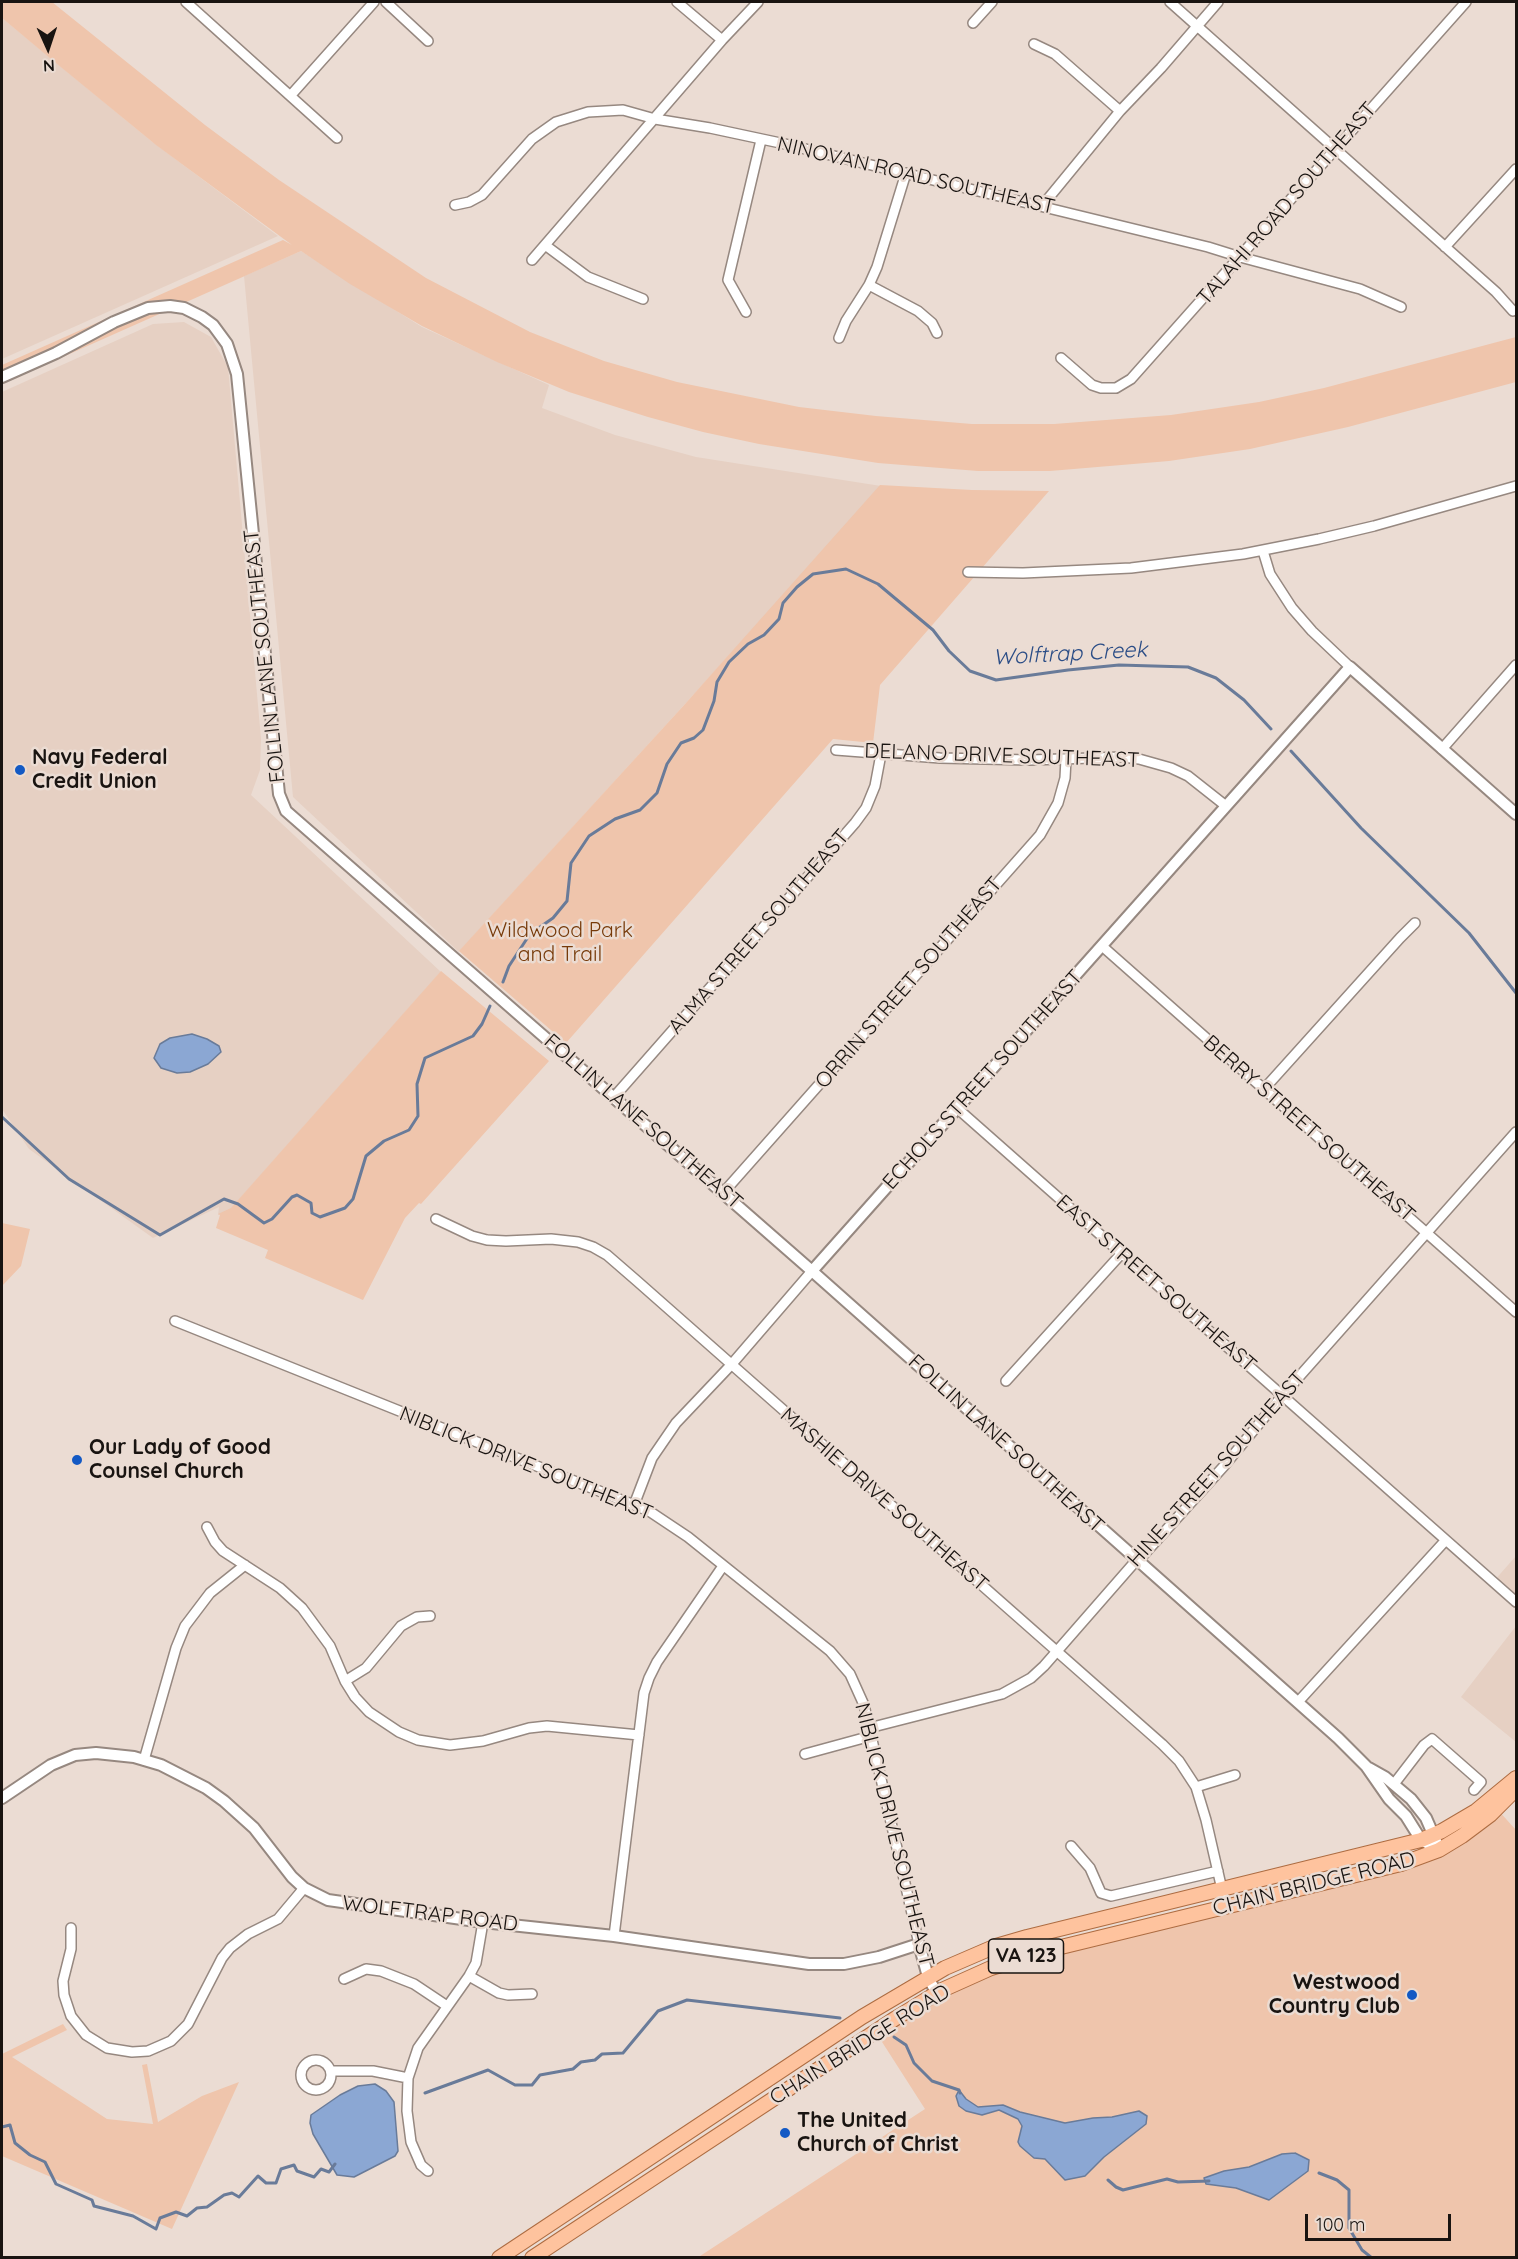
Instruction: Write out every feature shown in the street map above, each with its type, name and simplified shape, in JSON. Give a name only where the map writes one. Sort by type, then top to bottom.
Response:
[{"type":"main road","name":"VA 123","points":[[928,1977],[987,1950],[1027,1937],[1421,1840],[1476,1811],[1516,1778]]},
{"type":"main road","name":"CHAIN BRIDGE ROAD","points":[[540,2255],[882,2027],[937,1994],[991,1968],[1023,1957],[1375,1872],[1439,1850],[1490,1815],[1516,1790]]},
{"type":"main road","name":"CHAIN BRIDGE ROAD","points":[[499,2258],[870,2012],[928,1977]]},
{"type":"street","points":[[186,2],[338,138]]},
{"type":"street","points":[[291,95],[374,2]]},
{"type":"street","points":[[386,2],[428,41]]},
{"type":"street","points":[[677,2],[722,40]]},
{"type":"street","points":[[532,260],[722,40],[758,2]]},
{"type":"street","points":[[973,23],[992,2]]},
{"type":"street","points":[[1170,2],[1336,148],[1496,292],[1514,311]]},
{"type":"street","points":[[1042,206],[1120,111],[1218,2]]},
{"type":"street","name":"TALAHI ROAD SOUTHEAST","points":[[1061,358],[1092,385],[1108,394],[1131,379],[1466,2]]},
{"type":"street","points":[[1034,44],[1055,54],[1120,111]]},
{"type":"street","name":"NINOVAN ROAD SOUTHEAST","points":[[455,205],[469,202],[482,195],[532,139],[556,122],[588,112],[623,110],[655,119],[710,128],[906,173],[1208,247],[1360,289],[1401,307]]},
{"type":"street","points":[[746,312],[728,280],[761,140]]},
{"type":"street","points":[[1445,247],[1516,170]]},
{"type":"street","points":[[839,339],[846,321],[878,267],[906,173]]},
{"type":"street","points":[[545,245],[588,277],[643,299]]},
{"type":"street","points":[[869,285],[918,311],[932,323],[937,333]]},
{"type":"street","name":"FOLLIN LANE SOUTHEAST","points":[[2,377],[56,353],[114,322],[148,308],[170,306],[183,308],[202,316],[213,325],[228,344],[237,374],[279,794],[282,803],[293,817],[723,1192],[1298,1702],[1366,1766],[1394,1784],[1420,1809],[1439,1850]]},
{"type":"street","points":[[968,572],[1023,573],[1131,568],[1263,551],[1374,526],[1516,486]]},
{"type":"street","points":[[1263,551],[1270,574],[1292,608],[1312,631],[1516,814]]},
{"type":"street","points":[[1442,748],[1516,665]]},
{"type":"street","name":"ECHOLS STREET SOUTHEAST","points":[[634,1505],[642,1480],[662,1442],[676,1423],[731,1365],[1350,667]]},
{"type":"street","name":"DELANO DRIVE SOUTHEAST","points":[[836,750],[1030,760],[1123,757],[1155,762],[1188,776],[1226,806]]},
{"type":"street","name":"ALMA STREET SOUTHEAST","points":[[614,1097],[855,823],[866,808],[875,786],[881,754]]},
{"type":"street","name":"ORRIN STREET SOUTHEAST","points":[[723,1192],[1040,835],[1058,802],[1065,778],[1066,759]]},
{"type":"street","points":[[1264,1089],[1415,923]]},
{"type":"street","name":"BERRY STREET SOUTHEAST","points":[[1102,946],[1516,1312]]},
{"type":"street","name":"EAST STREET SOUTHEAST","points":[[958,1109],[1516,1602]]},
{"type":"street","name":"HINE STREET SOUTHEAST","points":[[805,1754],[870,1732],[1002,1694],[1031,1678],[1224,1466],[1282,1396],[1516,1132]]},
{"type":"street","name":"MASHIE DRIVE SOUTHEAST","points":[[436,1219],[461,1232],[487,1240],[566,1239],[593,1247],[637,1281],[1179,1761],[1196,1787],[1226,1907]]},
{"type":"street","points":[[1006,1381],[1122,1253]]},
{"type":"street","name":"NIBLICK DRIVE SOUTHEAST","points":[[175,1320],[659,1517],[840,1660],[857,1687],[870,1732],[919,1944],[928,1977],[937,1994]]},
{"type":"street","points":[[207,1527],[223,1551],[280,1588],[302,1608],[330,1646],[345,1681],[361,1704],[385,1724],[418,1740],[436,1744],[468,1744],[529,1728],[548,1726],[639,1735]]},
{"type":"street","points":[[1298,1702],[1445,1540]]},
{"type":"street","points":[[144,1760],[184,1626],[210,1593],[245,1565]]},
{"type":"street","points":[[614,1936],[644,1693],[657,1662],[723,1566]]},
{"type":"street","points":[[345,1681],[366,1668],[401,1626],[417,1617],[430,1616]]},
{"type":"street","points":[[1394,1784],[1424,1745],[1432,1739],[1481,1782],[1474,1790]]},
{"type":"street","name":"WOLFTRAP ROAD","points":[[2,1798],[51,1765],[75,1755],[113,1754],[160,1765],[206,1788],[254,1828],[292,1877],[304,1888],[328,1900],[828,1966],[879,1957],[919,1944]]},
{"type":"street","name":"FOLLIN LANE SOUTHEAST","points":[[1366,1766],[1389,1799],[1406,1816],[1421,1840],[1439,1850]]},
{"type":"street","points":[[1196,1787],[1235,1774]]},
{"type":"street","points":[[1071,1846],[1090,1868],[1101,1893],[1111,1896],[1218,1870]]},
{"type":"street","points":[[71,1928],[71,1949],[63,1981],[64,1995],[71,2016],[86,2035],[107,2048],[132,2052],[147,2051],[171,2041],[188,2024],[222,1958],[230,1948],[248,1934],[278,1919],[304,1888]]},
{"type":"street","points":[[428,2171],[421,2165],[411,2142],[407,2112],[408,2079],[418,2048],[469,1976],[480,1950],[483,1922]]},
{"type":"street","points":[[344,1979],[366,1969],[381,1971],[414,1984],[447,2006]]},
{"type":"street","points":[[469,1976],[499,1993],[532,1994]]},
{"type":"street","points":[[331,2071],[374,2071],[408,2079]]},
{"type":"street","points":[[531,2236],[540,2255]]},
{"type":"shaded area","points":[[2,18],[150,140],[278,236],[2,359]]},
{"type":"shaded area","points":[[301,251],[422,327],[549,385],[542,408],[615,435],[696,457],[881,486],[459,952],[293,797],[244,276]]},
{"type":"shaded area","points":[[184,322],[211,337],[228,367],[261,739],[260,770],[251,795],[441,972],[231,1209],[218,1215],[219,1207],[153,1238],[29,1149],[2,1109],[2,392],[153,324]]},
{"type":"shaded area","points":[[1516,1556],[1516,1602],[1493,1582]]},
{"type":"shaded area","points":[[1516,1626],[1516,1742],[1461,1697]]},
{"type":"green space","points":[[2,2],[52,2],[205,125],[279,180],[426,278],[530,332],[604,361],[677,382],[799,407],[876,416],[972,424],[1054,424],[1171,415],[1259,402],[1324,388],[1516,337],[1516,382],[1348,427],[1250,449],[1169,461],[1050,471],[978,471],[878,463],[759,444],[703,432],[569,392],[497,362],[422,326],[350,284],[301,251],[2,384],[2,365],[283,240],[292,245],[156,145],[2,18]]},
{"type":"green space","name":"Wildwood Park and Trail","points":[[880,485],[1049,491],[880,685],[873,743],[833,739],[566,1043],[459,951],[685,704]]},
{"type":"green space","name":"Wildwood Park and Trail","points":[[441,971],[549,1061],[421,1204],[419,1203],[405,1218],[363,1300],[265,1258],[268,1250],[216,1228],[220,1215],[218,1214],[231,1208]]},
{"type":"green space","points":[[2,1223],[30,1229],[21,1266],[2,1286]]},
{"type":"green space","name":"Westwood Country Club","points":[[1497,1809],[1516,1830],[1516,2257],[697,2258],[925,2109],[875,2031],[965,1980],[1439,1850]]},
{"type":"green space","points":[[63,2024],[67,2030],[12,2057],[107,2119],[153,2124],[142,2065],[147,2064],[158,2122],[202,2096],[239,2082],[172,2229],[2,2156],[2,2054]]},
{"type":"water","points":[[192,1034],[219,1046],[221,1052],[208,1064],[190,1072],[177,1073],[161,1068],[154,1058],[160,1044],[170,1038]]},
{"type":"water","points":[[375,2084],[386,2091],[394,2102],[398,2151],[395,2156],[354,2177],[337,2175],[313,2134],[310,2123],[311,2115],[358,2086]]},
{"type":"water","points":[[959,2090],[966,2099],[978,2107],[1003,2105],[1020,2112],[1065,2123],[1139,2111],[1147,2116],[1146,2124],[1104,2157],[1085,2176],[1065,2180],[1045,2159],[1034,2158],[1020,2146],[1018,2142],[1022,2126],[1018,2119],[999,2110],[982,2115],[966,2111],[959,2106],[956,2096]]},
{"type":"water","points":[[1295,2153],[1309,2160],[1308,2171],[1269,2200],[1236,2188],[1206,2184],[1204,2178],[1224,2171],[1249,2167],[1282,2154]]},
{"type":"waterway","name":"Wolftrap Creek","points":[[503,982],[509,966],[530,934],[553,918],[567,901],[571,863],[589,836],[615,819],[640,810],[657,793],[667,764],[681,743],[694,738],[703,730],[714,701],[717,682],[729,662],[748,644],[764,635],[779,619],[783,603],[813,574],[846,569],[878,584],[933,630],[949,651],[970,671],[996,680],[1119,665],[1188,667],[1216,678],[1244,700],[1271,729]]},
{"type":"waterway","name":"Wolftrap Creek","points":[[1291,751],[1361,828],[1469,933],[1516,993]]},
{"type":"waterway","name":"Wolftrap Creek","points":[[2,1117],[69,1179],[160,1235],[224,1199],[238,1204],[264,1223],[272,1219],[292,1197],[297,1195],[311,1203],[312,1213],[320,1217],[345,1208],[353,1199],[366,1156],[384,1141],[409,1130],[418,1116],[417,1084],[425,1058],[473,1036],[482,1024],[490,1006]]},
{"type":"waterway","points":[[425,2093],[488,2070],[515,2085],[532,2085],[540,2075],[573,2069],[581,2062],[595,2060],[602,2054],[623,2053],[658,2011],[687,2000],[840,2018]]},
{"type":"waterway","points":[[894,2037],[906,2045],[914,2063],[932,2081],[959,2090],[960,2093]]},
{"type":"waterway","points":[[2,2127],[10,2125],[15,2143],[30,2155],[45,2162],[56,2184],[92,2200],[94,2206],[133,2216],[156,2229],[160,2218],[176,2212],[187,2216],[197,2208],[207,2207],[224,2195],[232,2193],[239,2197],[258,2176],[266,2183],[276,2183],[281,2169],[294,2165],[297,2171],[314,2177],[321,2169],[329,2172],[335,2164]]},
{"type":"waterway","points":[[1319,2173],[1337,2180],[1349,2190],[1349,2228],[1362,2250],[1372,2258]]},
{"type":"waterway","points":[[1108,2180],[1123,2190],[1167,2179],[1178,2182],[1209,2181]]},
{"type":"place","name":"Navy Federal Credit Union","points":[[20,770]]},
{"type":"place","name":"Our Lady of Good Counsel Church","points":[[77,1460]]},
{"type":"place","name":"Westwood Country Club","points":[[1412,1995]]},
{"type":"place","name":"The United Church of Christ","points":[[785,2133]]}]
